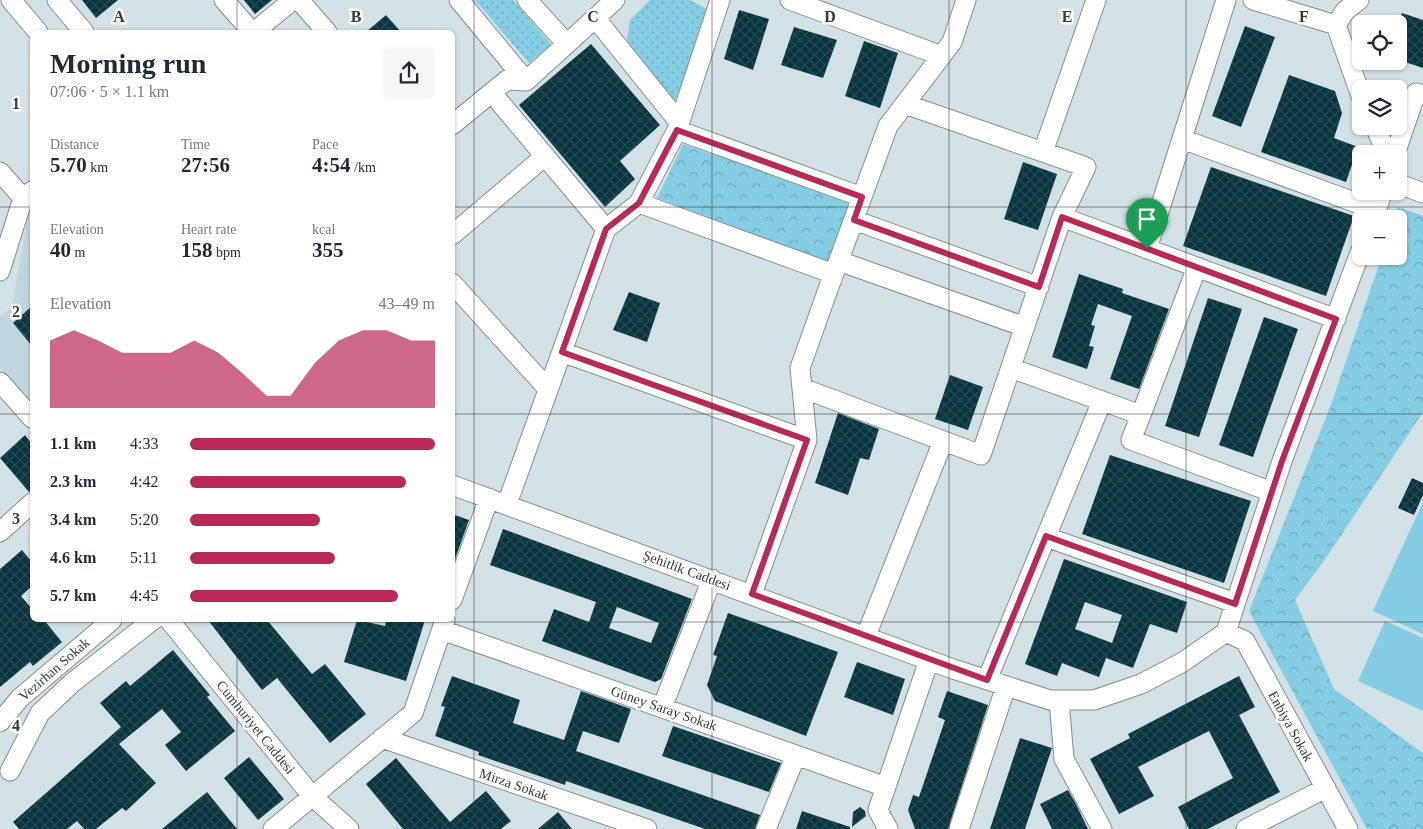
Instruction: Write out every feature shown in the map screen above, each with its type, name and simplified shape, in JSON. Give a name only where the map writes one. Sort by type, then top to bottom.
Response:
[{"type":"street","points":[[11,0],[36,30]]},
{"type":"street","points":[[57,0],[82,30]]},
{"type":"street","points":[[224,0],[251,30]]},
{"type":"street","points":[[256,30],[293,0]]},
{"type":"street","points":[[299,0],[325,30]]},
{"type":"street","points":[[459,0],[526,81]]},
{"type":"street","points":[[527,0],[567,44]]},
{"type":"street","points":[[455,123],[507,80],[526,81],[615,0]]},
{"type":"street","points":[[507,504],[606,229],[639,203],[678,126],[720,0]]},
{"type":"street","points":[[790,0],[942,56]]},
{"type":"street","points":[[752,594],[807,440],[800,368],[836,267],[888,126],[952,42],[966,0]]},
{"type":"street","points":[[1043,152],[1096,0]]},
{"type":"street","points":[[1147,249],[1226,0]]},
{"type":"street","points":[[1253,0],[1281,4],[1336,25],[1355,80]]},
{"type":"street","points":[[1336,25],[1345,12],[1359,0]]},
{"type":"street","points":[[596,19],[678,126],[862,197]]},
{"type":"street","points":[[492,93],[606,229]]},
{"type":"street","points":[[1398,145],[1416,93],[1423,95]]},
{"type":"street","points":[[802,388],[981,455],[1062,217],[1086,167],[905,104]]},
{"type":"street","points":[[1182,139],[1365,210]]},
{"type":"street","points":[[455,232],[545,156]]},
{"type":"street","points":[[0,172],[28,194],[0,271]]},
{"type":"street","points":[[1407,187],[1423,193]]},
{"type":"street","points":[[639,203],[1025,326]]},
{"type":"street","points":[[1062,217],[1336,319]]},
{"type":"street","points":[[854,220],[1039,287]]},
{"type":"street","points":[[1226,632],[1272,492],[1356,265]]},
{"type":"street","points":[[1197,267],[1131,440],[1272,492]]},
{"type":"street","points":[[455,286],[548,389]]},
{"type":"street","points":[[562,352],[807,440]]},
{"type":"street","points":[[1011,368],[1141,415]]},
{"type":"street","points":[[0,382],[30,416]]},
{"type":"street","points":[[987,680],[1102,401]]},
{"type":"street","points":[[866,636],[943,441]]},
{"type":"street","name":"Şehitlik Caddesi","points":[[455,485],[929,660],[1050,700],[1094,700],[1141,684],[1183,662],[1226,632]]},
{"type":"street","points":[[455,592],[489,498]]},
{"type":"street","points":[[0,532],[30,505]]},
{"type":"street","points":[[1046,536],[1235,604]]},
{"type":"street","points":[[662,708],[712,579]]},
{"type":"street","name":"Vezirhan Sokak","points":[[0,722],[20,698],[110,622]]},
{"type":"street","points":[[10,771],[40,713],[72,682],[150,622]]},
{"type":"street","name":"Cumhuriyet Caddesi","points":[[170,622],[312,796],[349,829]]},
{"type":"street","points":[[273,829],[413,713],[444,625]]},
{"type":"street","name":"Güney Saray Sokak","points":[[444,625],[662,708],[886,787]]},
{"type":"street","name":"Enbiya Sokak","points":[[1226,632],[1245,641],[1348,829]]},
{"type":"street","points":[[888,829],[878,810],[929,660]]},
{"type":"street","points":[[959,829],[1006,686]]},
{"type":"street","points":[[1059,700],[1064,759],[1102,829]]},
{"type":"street","name":"Mirza Sokak","points":[[382,738],[647,829]]},
{"type":"street","points":[[766,829],[796,755]]},
{"type":"street","points":[[1246,829],[1326,788]]},
{"type":"shaded area","points":[[30,213],[30,403],[0,369],[0,317],[12,306],[28,215]]},
{"type":"green space","points":[[475,0],[513,0],[551,44],[529,63]]},
{"type":"green space","points":[[650,0],[690,0],[707,9],[674,102],[626,47],[630,20]]},
{"type":"green space","points":[[683,144],[850,202],[828,261],[657,198]]},
{"type":"green space","points":[[1407,210],[1423,216],[1423,412],[1328,555],[1295,600],[1334,689],[1423,753],[1423,829],[1367,829],[1249,611],[1332,402],[1379,265],[1407,265]]},
{"type":"green space","points":[[1423,502],[1423,634],[1373,611]]},
{"type":"green space","points":[[1385,621],[1423,638],[1423,711],[1358,681]]},
{"type":"building","points":[[82,0],[118,0],[96,18]]},
{"type":"building","points":[[244,0],[272,0],[255,14]]},
{"type":"building","points":[[739,10],[769,19],[753,70],[724,59]]},
{"type":"building","points":[[1402,13],[1423,20],[1423,68],[1407,63],[1407,15],[1401,15]]},
{"type":"building","points":[[386,15],[399,30],[368,30]]},
{"type":"building","points":[[1245,26],[1275,37],[1241,127],[1212,116]]},
{"type":"building","points":[[794,27],[837,40],[823,78],[781,65]]},
{"type":"building","points":[[864,41],[898,53],[880,108],[845,96]]},
{"type":"building","points":[[591,44],[660,125],[620,161],[635,179],[605,207],[519,105]]},
{"type":"building","points":[[1289,75],[1335,91],[1342,113],[1334,138],[1353,145],[1352,164],[1346,182],[1261,152]]},
{"type":"building","points":[[1023,162],[1057,174],[1038,230],[1004,219]]},
{"type":"building","points":[[1211,167],[1352,215],[1352,222],[1326,296],[1183,246]]},
{"type":"building","points":[[1079,274],[1123,289],[1122,293],[1169,309],[1139,389],[1110,379],[1132,316],[1098,304],[1091,325],[1095,326],[1089,346],[1094,347],[1087,369],[1052,357]]},
{"type":"building","points":[[629,292],[660,303],[647,342],[613,330]]},
{"type":"building","points":[[1208,298],[1242,309],[1199,437],[1165,426]]},
{"type":"building","points":[[30,308],[30,344],[13,323]]},
{"type":"building","points":[[1264,317],[1298,329],[1253,457],[1219,445]]},
{"type":"building","points":[[950,375],[983,387],[968,430],[935,419]]},
{"type":"building","points":[[838,413],[879,429],[869,460],[860,458],[848,495],[815,483]]},
{"type":"building","points":[[25,435],[30,441],[30,492],[29,492],[0,458]]},
{"type":"building","points":[[1110,455],[1251,501],[1224,583],[1082,534]]},
{"type":"building","points":[[1412,478],[1423,483],[1423,495],[1414,515],[1398,508]]},
{"type":"building","points":[[455,515],[469,520],[455,559]]},
{"type":"building","points":[[503,529],[692,599],[661,679],[655,682],[542,641],[554,609],[589,622],[596,602],[490,565]],"holes":[[[617,607],[659,623],[651,643],[609,628]]]},
{"type":"building","points":[[22,550],[30,560],[30,588],[21,596],[30,607],[30,622],[46,622],[62,642],[33,666],[30,662],[0,687],[0,569]]},
{"type":"building","points":[[1064,559],[1187,602],[1177,633],[1150,624],[1133,668],[1106,658],[1099,677],[1062,663],[1057,676],[1025,664]],"holes":[[[1085,602],[1122,615],[1112,643],[1075,629]]]},
{"type":"building","points":[[728,613],[838,652],[806,736],[715,701],[707,685],[717,656],[713,655]]},
{"type":"building","points":[[210,622],[269,622],[312,674],[325,664],[366,714],[330,743],[277,678],[262,690]]},
{"type":"building","points":[[356,622],[385,626],[386,622],[424,622],[406,681],[344,662]]},
{"type":"building","points":[[173,650],[210,695],[207,697],[235,731],[186,771],[165,745],[181,732],[162,709],[119,744],[156,783],[126,811],[122,808],[96,829],[84,829],[77,821],[67,829],[19,829],[13,822],[121,727],[100,703],[126,681],[130,686]]},
{"type":"building","points":[[857,662],[905,679],[893,715],[844,697]]},
{"type":"building","points":[[452,676],[520,700],[513,723],[564,740],[581,691],[631,709],[619,743],[583,731],[576,751],[760,815],[755,829],[705,829],[566,781],[565,785],[478,755],[479,752],[435,736],[445,707],[441,706]]},
{"type":"building","points":[[1239,676],[1255,707],[1239,715],[1280,792],[1208,829],[1189,829],[1178,807],[1233,778],[1209,731],[1138,767],[1154,796],[1119,814],[1090,759],[1130,738],[1128,734]]},
{"type":"building","points":[[947,691],[988,705],[948,829],[915,829],[908,810],[913,795],[919,797],[945,720],[938,717]]},
{"type":"building","points":[[673,726],[781,763],[769,792],[662,756]]},
{"type":"building","points":[[1020,738],[1052,748],[1025,829],[990,829]]},
{"type":"building","points":[[249,757],[284,799],[258,820],[224,778]]},
{"type":"building","points":[[396,758],[450,822],[486,791],[511,821],[501,829],[403,829],[366,784]]},
{"type":"building","points":[[1068,790],[1088,829],[1052,829],[1040,804]]},
{"type":"building","points":[[207,792],[237,829],[162,829]]},
{"type":"building","points":[[860,807],[865,811],[866,816],[852,827],[853,812]]},
{"type":"building","points":[[802,811],[850,827],[850,829],[796,829]]},
{"type":"building","points":[[558,812],[572,829],[538,829]]},
{"type":"route","points":[[677,130],[862,197],[854,220],[1039,287],[1062,217],[1147,249],[1336,319],[1282,461],[1235,604],[1046,536],[987,680],[752,594],[807,440],[562,352],[606,229],[639,203],[677,130]]}]
